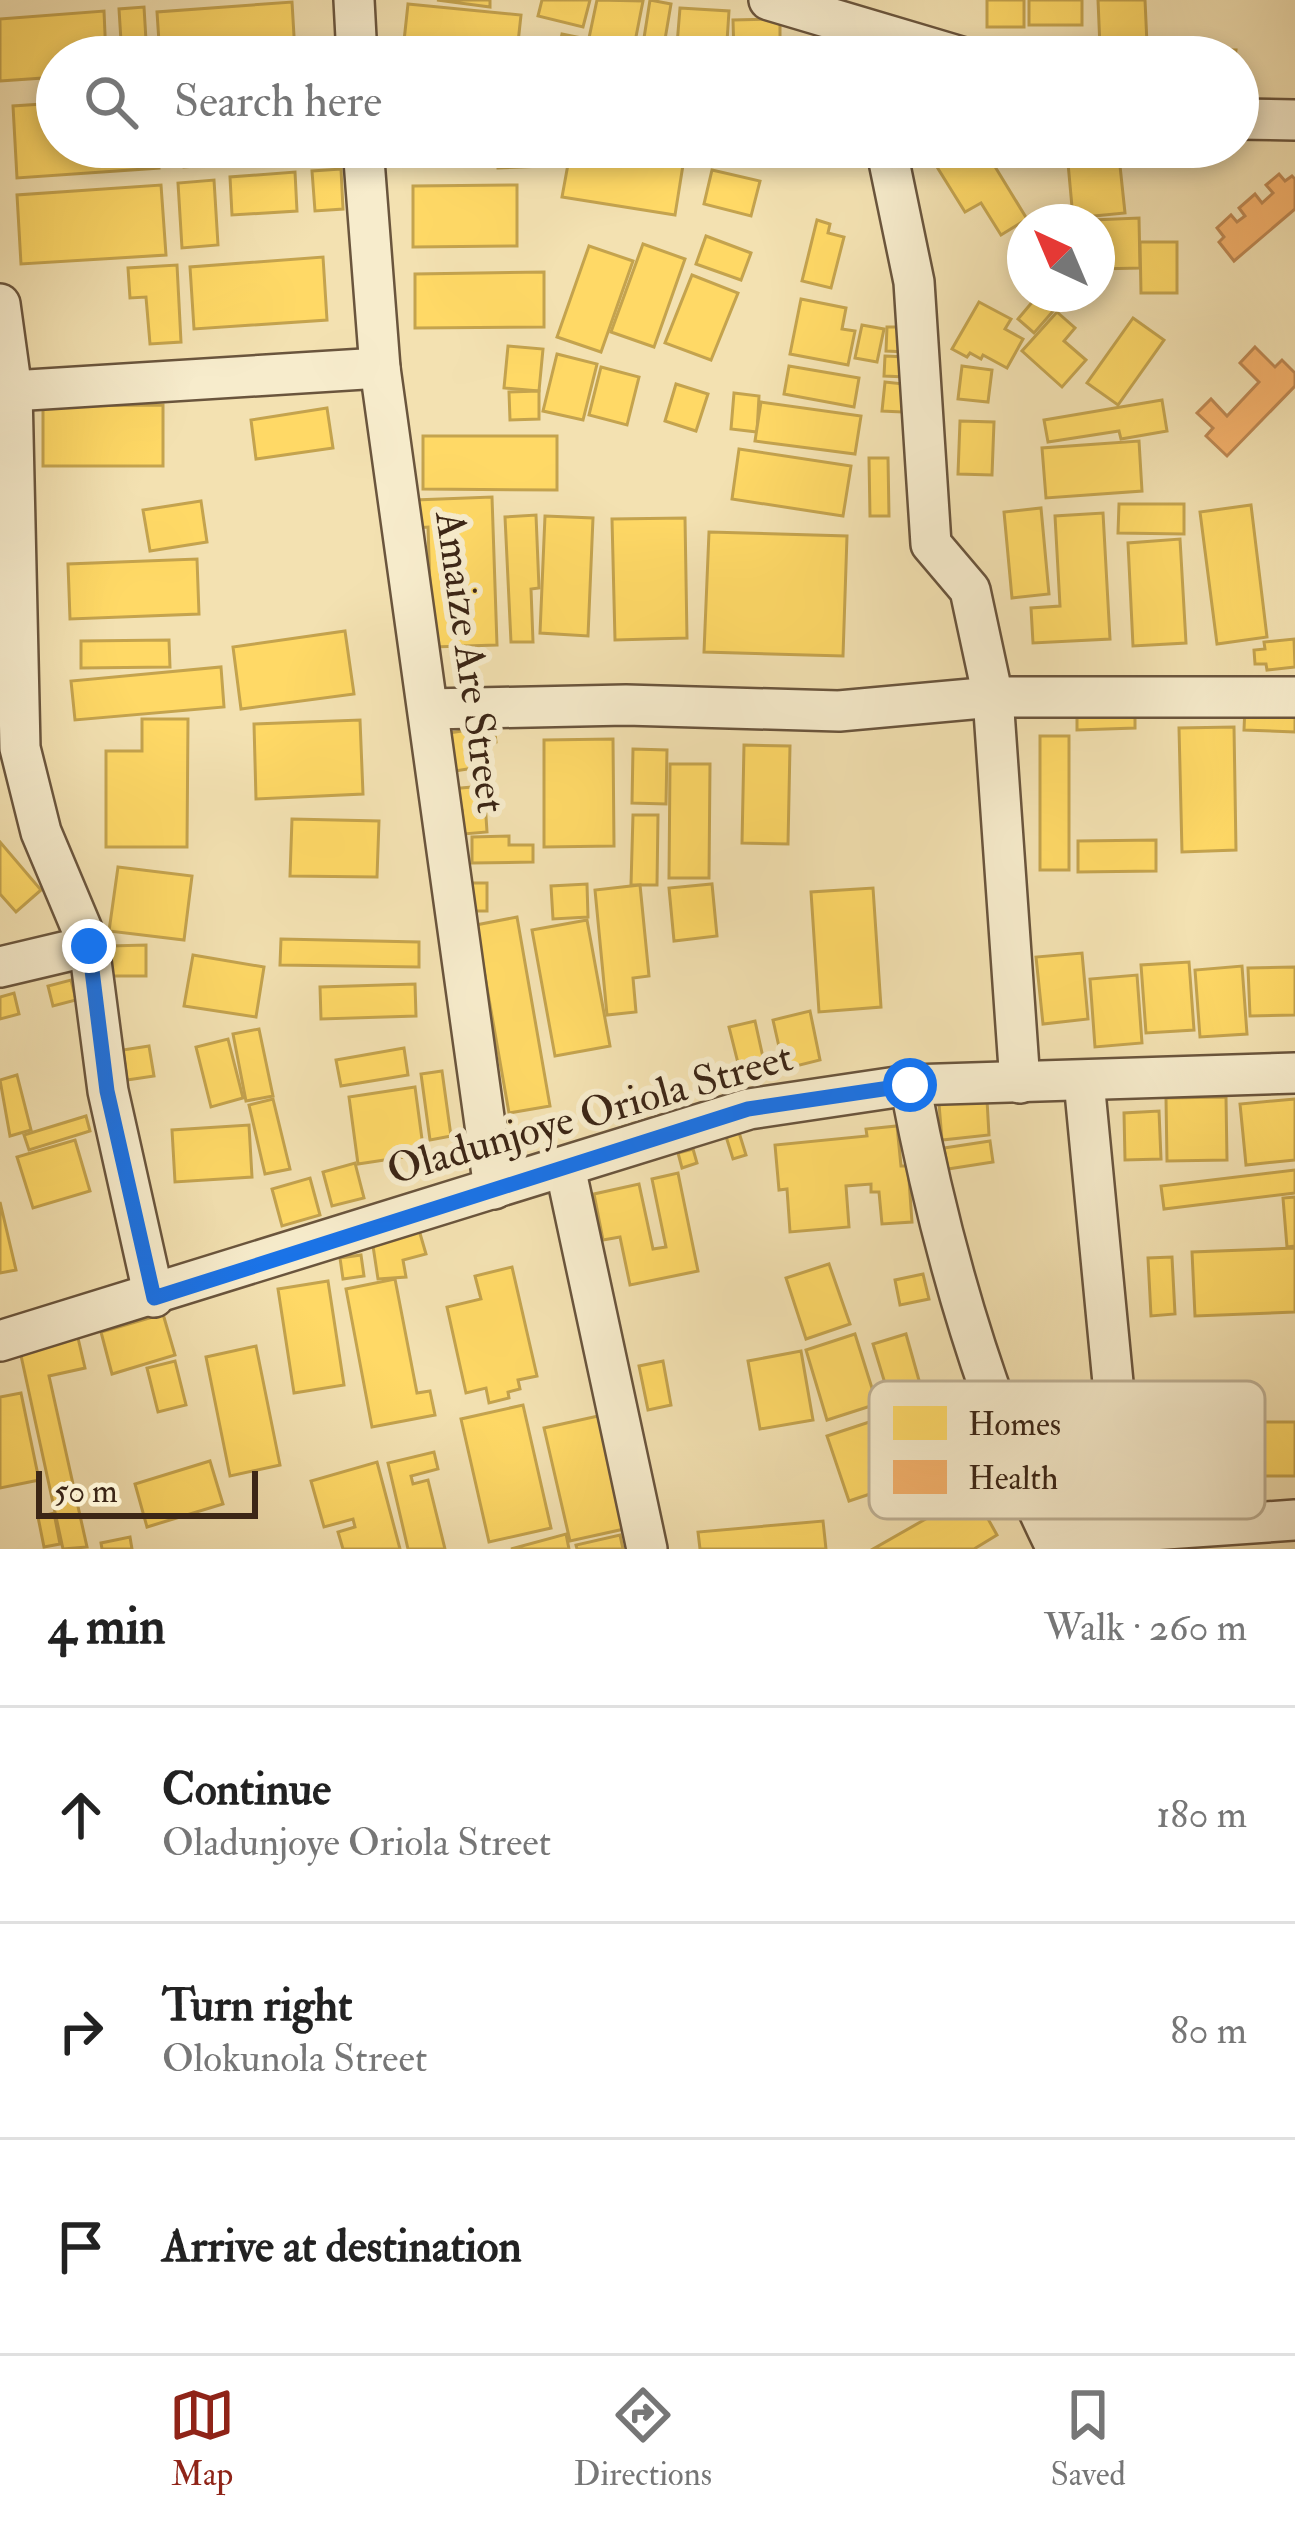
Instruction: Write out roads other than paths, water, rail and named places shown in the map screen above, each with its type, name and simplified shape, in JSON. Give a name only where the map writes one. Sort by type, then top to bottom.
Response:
[{"type":"street","points":[[354,0],[356,36]]},
{"type":"street","points":[[769,0],[864,29]]},
{"type":"street","points":[[1259,119],[1295,120]]},
{"type":"street","name":"Amaize Are Street","points":[[364,168],[380,368],[494,1189]]},
{"type":"street","points":[[890,168],[914,282],[931,544],[970,590],[993,697],[1020,1083]]},
{"type":"street","points":[[0,304],[12,391],[20,748],[53,867],[89,946],[107,1091],[154,1298]]},
{"type":"street","points":[[12,391],[380,368]]},
{"type":"street","points":[[429,709],[626,705],[839,711],[993,697],[1295,698]]},
{"type":"street","points":[[0,967],[89,946]]},
{"type":"street","name":"Oladunjoye Oriola Street","points":[[0,1341],[154,1298],[748,1109],[910,1085],[1295,1073]]},
{"type":"street","points":[[1084,1081],[1114,1381]]},
{"type":"street","points":[[910,1085],[929,1188],[990,1381]]},
{"type":"street","points":[[565,1167],[647,1549]]},
{"type":"street","points":[[1054,1543],[1130,1540],[1295,1520]]}]
